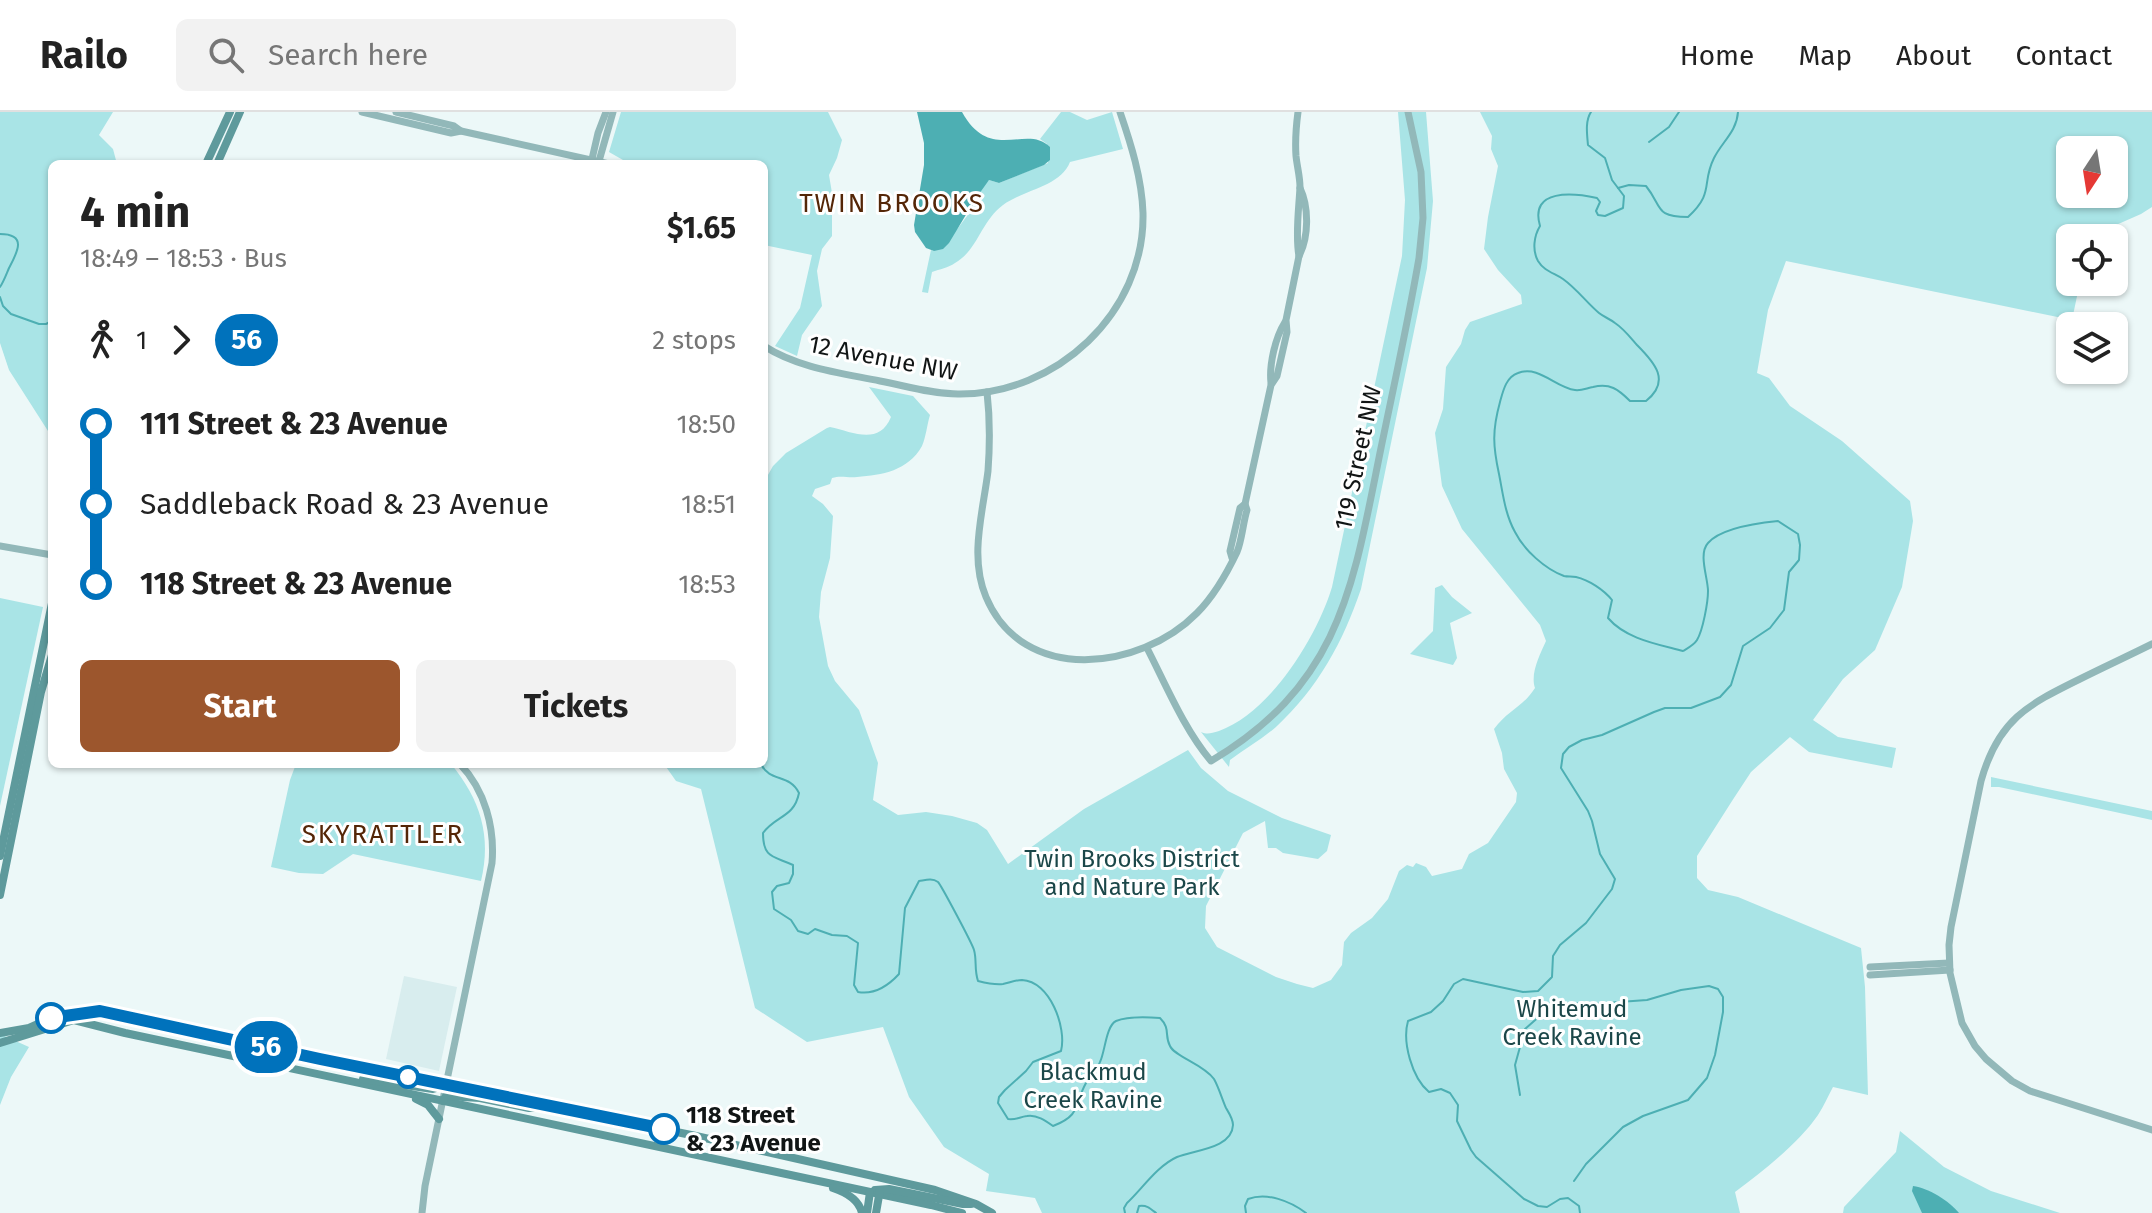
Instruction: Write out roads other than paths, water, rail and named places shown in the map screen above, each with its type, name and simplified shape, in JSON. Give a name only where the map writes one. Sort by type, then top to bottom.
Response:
[{"type":"main road","points":[[208,160],[230,112]]},
{"type":"main road","points":[[219,160],[233,139],[243,112]]},
{"type":"main road","points":[[0,856],[48,622]]},
{"type":"main road","points":[[0,895],[48,668]]},
{"type":"main road","points":[[0,1033],[29,1028],[51,1018],[100,1011],[935,1190],[992,1213]]},
{"type":"main road","points":[[0,1043],[74,1020],[790,1175],[876,1191],[976,1204]]},
{"type":"main road","points":[[342,1079],[371,1079],[436,1090],[446,1085]]},
{"type":"main road","points":[[401,1092],[425,1102],[439,1119]]},
{"type":"main road","points":[[443,1101],[449,1095],[529,1108],[553,1106]]},
{"type":"main road","points":[[790,1175],[837,1189],[860,1206],[864,1213]]},
{"type":"main road","points":[[864,1213],[881,1178]]},
{"type":"main road","points":[[876,1191],[876,1213]]},
{"type":"main road","points":[[876,1191],[962,1213]]},
{"type":"street","points":[[362,112],[451,133],[461,131]]},
{"type":"street","points":[[396,112],[454,126],[461,131],[596,160]]},
{"type":"street","points":[[596,160],[606,112]]},
{"type":"street","points":[[596,160],[613,112]]},
{"type":"street","name":"12 Avenue NW","points":[[768,348],[799,363],[948,394],[987,392],[1018,385],[1044,374],[1074,354],[1094,337],[1118,302],[1130,279],[1139,248],[1143,211],[1132,150],[1120,112]]},
{"type":"street","points":[[987,392],[990,441],[978,549],[979,574],[986,597],[998,618],[1028,645],[1054,657],[1079,660],[1125,655],[1147,648],[1175,632],[1197,613],[1219,584],[1236,552],[1247,510],[1245,504],[1271,385],[1277,376],[1287,332],[1286,320],[1303,248],[1306,219],[1295,136],[1298,112]]},
{"type":"street","name":"119 Street NW","points":[[1147,648],[1177,707],[1211,761],[1261,725],[1296,691],[1329,641],[1351,585],[1419,258],[1423,218],[1421,172],[1408,112]]},
{"type":"street","points":[[0,546],[48,554]]},
{"type":"street","points":[[2152,644],[2042,697],[2016,717],[1997,742],[1981,781],[1951,927],[1949,966],[1962,1023],[1975,1046],[1998,1071],[2030,1091],[2152,1130]]},
{"type":"street","points":[[422,1213],[493,856],[485,806],[464,768]]},
{"type":"street","points":[[1870,971],[1949,966]]},
{"type":"waterway","points":[[1580,1213],[1579,1206],[1568,1198],[1547,1207],[1524,1199],[1476,1157],[1457,1121],[1458,1105],[1450,1093],[1441,1089],[1429,1092],[1413,1069],[1406,1039],[1408,1021],[1431,1012],[1454,984],[1463,979],[1523,992],[1538,991],[1552,977],[1553,956],[1560,945],[1586,923],[1612,889],[1615,879],[1600,854],[1588,811],[1561,768],[1563,754],[1582,740],[1602,735],[1665,708],[1691,708],[1720,697],[1731,685],[1743,646],[1770,628],[1784,610],[1789,572],[1799,560],[1800,545],[1798,534],[1778,521],[1731,530],[1708,543],[1704,553],[1708,591],[1703,623],[1696,642],[1683,651],[1642,640],[1615,625],[1608,618],[1612,600],[1609,596],[1586,580],[1564,576],[1543,564],[1529,552],[1512,525],[1503,496],[1494,438],[1500,402],[1511,378],[1518,373],[1533,372],[1575,390],[1609,387],[1618,390],[1630,401],[1646,401],[1658,386],[1658,372],[1654,365],[1627,333],[1599,313],[1563,279],[1543,267],[1535,252],[1535,239],[1540,226],[1538,214],[1547,199],[1566,195],[1597,198],[1600,202],[1596,211],[1598,215],[1605,216],[1623,208],[1624,196],[1612,180],[1605,158],[1588,145],[1587,123],[1591,112]]},
{"type":"waterway","points":[[1649,142],[1669,127],[1679,112]]},
{"type":"waterway","points":[[1618,188],[1646,186],[1664,213],[1688,217],[1702,201],[1710,167],[1732,131],[1738,112]]},
{"type":"waterway","points":[[0,234],[14,237],[18,245],[0,287]]},
{"type":"waterway","points":[[0,297],[11,314],[39,324],[48,323]]},
{"type":"waterway","points":[[764,768],[769,774],[790,783],[799,793],[789,812],[763,833],[767,852],[793,865],[789,883],[777,886],[772,892],[774,909],[791,920],[798,931],[808,934],[815,929],[847,936],[858,943],[854,985],[858,992],[881,989],[899,974],[905,908],[919,881],[931,880],[940,885],[972,945],[978,981],[990,984],[1022,980],[1032,982],[1048,997],[1059,1019],[1061,1051],[1033,1062],[999,1097],[998,1103],[1008,1119],[1034,1116],[1053,1126],[1069,1118],[1082,1090],[1099,1065],[1110,1028],[1116,1021],[1126,1018],[1160,1018],[1173,1050],[1214,1079],[1232,1121],[1231,1133],[1219,1144],[1177,1157],[1163,1166],[1127,1203],[1125,1213]]},
{"type":"waterway","points":[[1520,1095],[1515,1065],[1525,1029],[1550,1007],[1568,1003],[1647,1000],[1709,986],[1718,989],[1723,997],[1723,1012],[1707,1078],[1688,1100],[1643,1116],[1623,1127],[1586,1164],[1574,1181]]},
{"type":"waterway","points":[[1246,1213],[1248,1199],[1255,1197],[1286,1201],[1306,1213]]},
{"type":"waterway","points":[[1137,1213],[1139,1206],[1148,1207],[1156,1213]]},
{"type":"place","name":"118 Street & 23 Avenue","points":[[664,1129]]},
{"type":"district","name":"TWIN BROOKS","points":[[892,203]]},
{"type":"district","name":"SKYRATTLER","points":[[383,834]]},
{"type":"park label","name":"Twin Brooks District and Nature Park","points":[[1132,873]]},
{"type":"park label","name":"Whitemud Creek Ravine","points":[[1572,1023]]},
{"type":"park label","name":"Blackmud Creek Ravine","points":[[1093,1086]]}]
